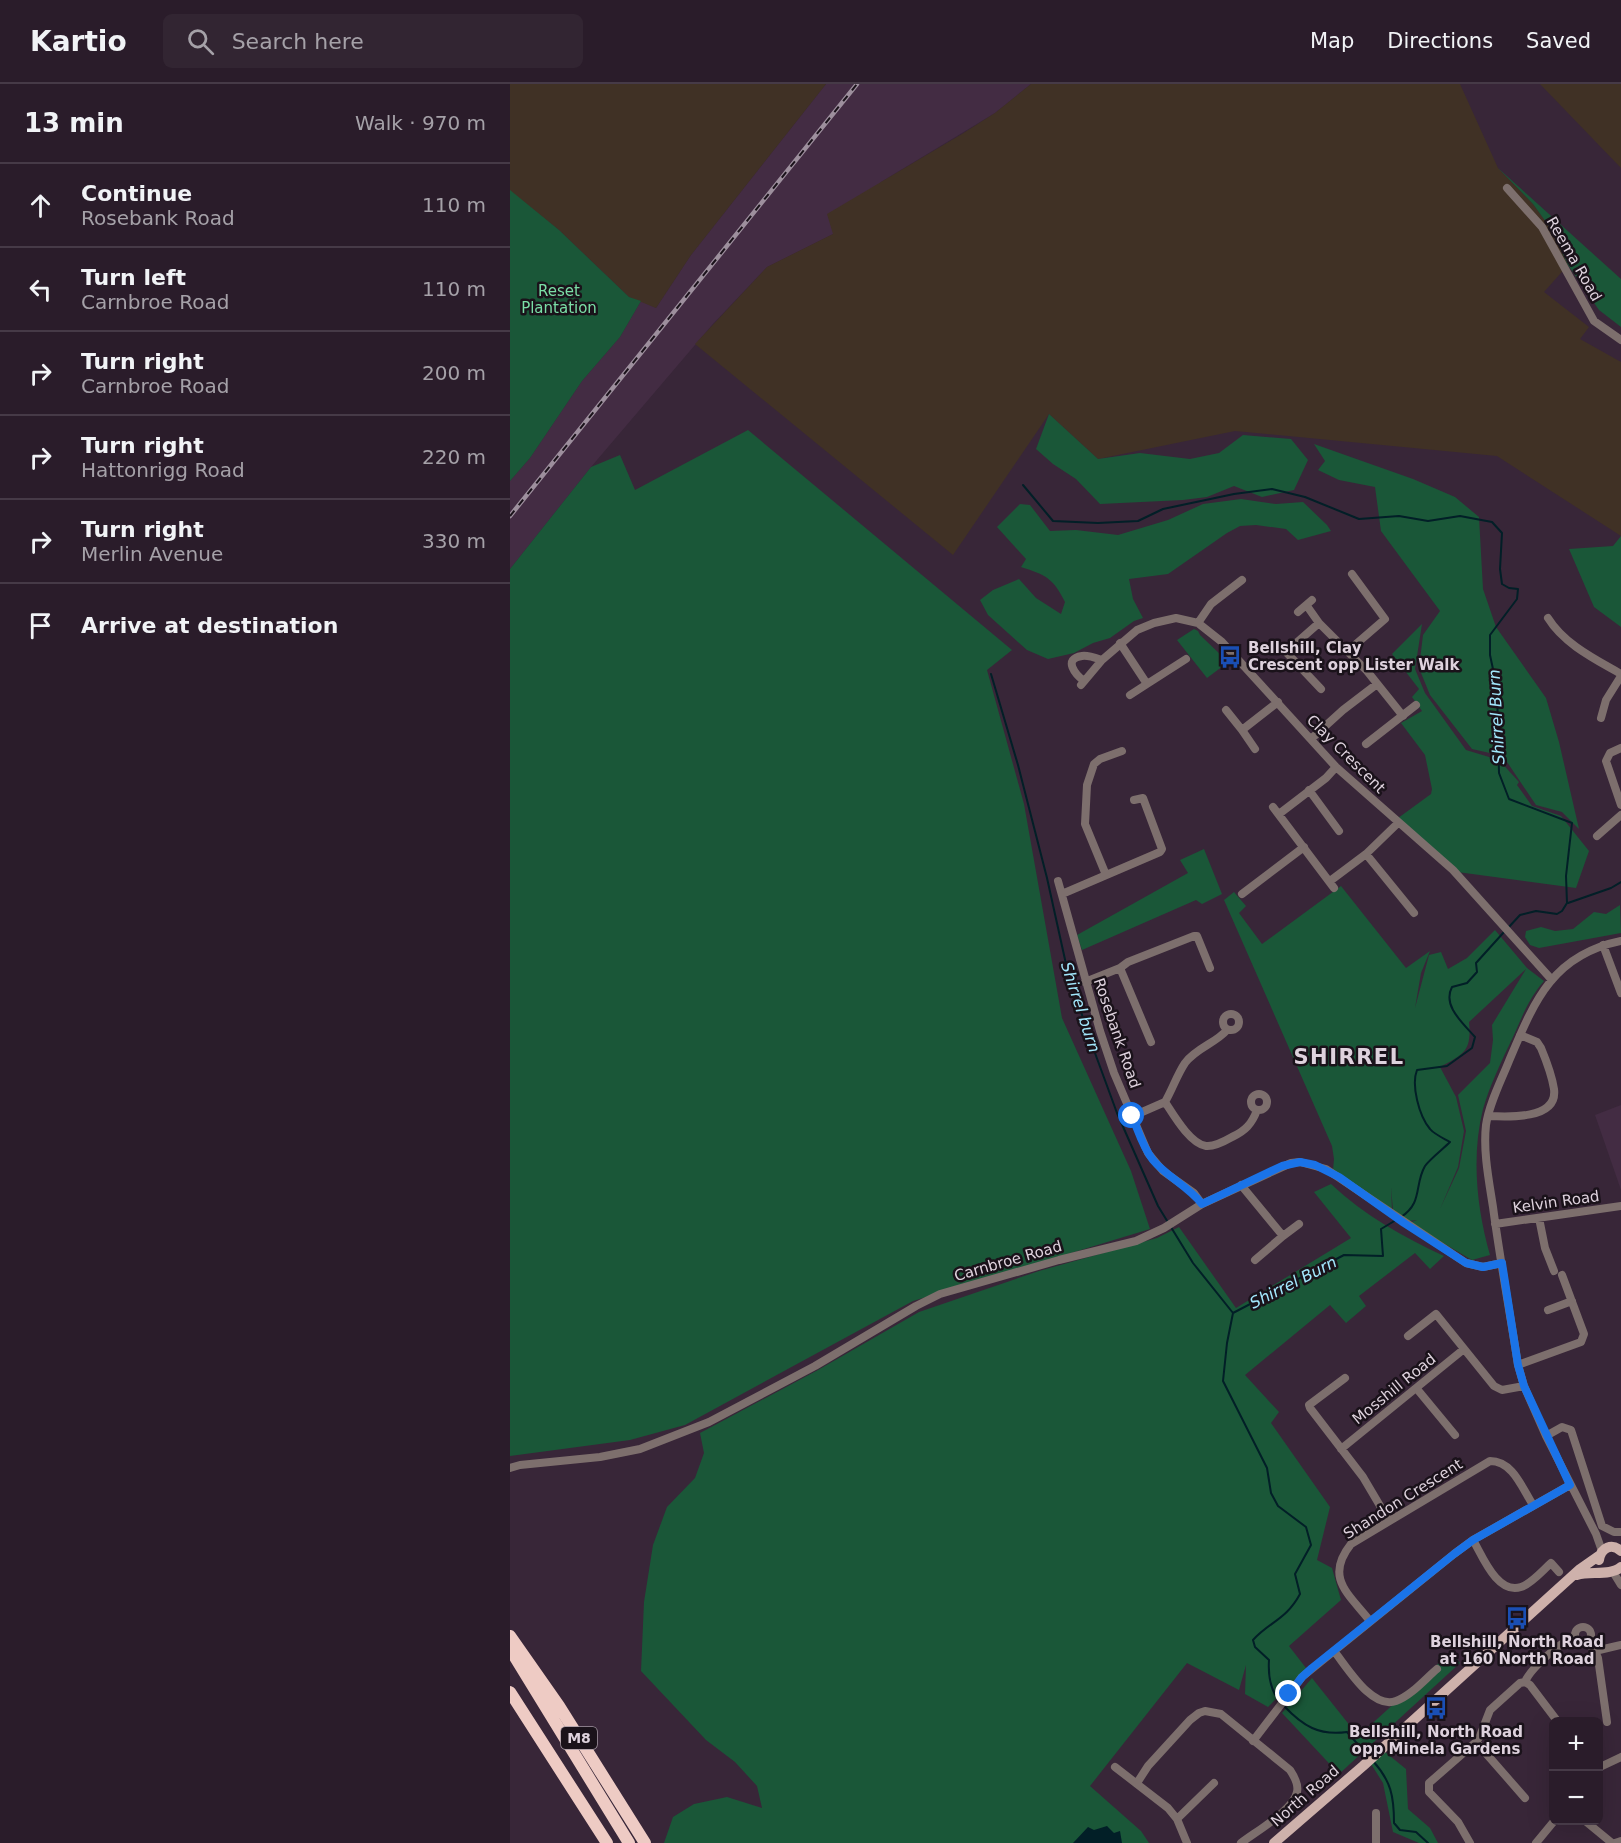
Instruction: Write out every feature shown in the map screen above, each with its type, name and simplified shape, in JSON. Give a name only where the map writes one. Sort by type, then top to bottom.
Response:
[{"type":"highway","name":"M8","points":[[510,1636],[558,1706],[645,1843]]},
{"type":"highway","name":"M8","points":[[510,1649],[629,1843]]},
{"type":"highway","name":"M8","points":[[510,1692],[588,1812],[605,1843]]},
{"type":"main road","points":[[1612,1550],[1600,1563],[1617,1570]]},
{"type":"main road","name":"North Road","points":[[1277,1842],[1363,1766],[1564,1576],[1612,1550]]},
{"type":"main road","name":"North Road","points":[[1564,1576],[1617,1570]]},
{"type":"street","name":"Reema Road","points":[[1507,188],[1542,227],[1593,321],[1621,340]]},
{"type":"street","points":[[1348,651],[1384,619],[1352,574]]},
{"type":"street","points":[[1102,660],[1085,656],[1078,657],[1073,662],[1073,671],[1083,683],[1120,643],[1137,630],[1154,623],[1176,618],[1198,623],[1211,604],[1242,580]]},
{"type":"street","points":[[1298,612],[1309,603],[1319,623],[1348,651],[1403,716]]},
{"type":"street","points":[[1548,618],[1555,629],[1576,646],[1621,675],[1606,700],[1601,717]]},
{"type":"street","name":"Clay Crescent","points":[[1198,623],[1222,642],[1336,767],[1453,870],[1552,980]]},
{"type":"street","points":[[1319,623],[1286,652],[1321,689]]},
{"type":"street","points":[[1120,643],[1147,684]]},
{"type":"street","points":[[1130,695],[1186,659]]},
{"type":"street","points":[[1311,739],[1377,684]]},
{"type":"street","points":[[1242,730],[1278,702]]},
{"type":"street","points":[[1366,744],[1416,705]]},
{"type":"street","points":[[1226,710],[1255,749]]},
{"type":"street","points":[[1621,748],[1610,753],[1606,761],[1621,805]]},
{"type":"street","points":[[1106,875],[1085,824],[1087,785],[1094,764],[1100,759],[1122,751]]},
{"type":"street","points":[[1336,767],[1326,778],[1276,810],[1332,884],[1398,823]]},
{"type":"street","points":[[1309,790],[1339,831]]},
{"type":"street","points":[[1062,894],[1157,854],[1162,849],[1143,798],[1134,800]]},
{"type":"street","points":[[1598,836],[1621,815]]},
{"type":"street","points":[[1242,894],[1304,848]]},
{"type":"street","points":[[1366,854],[1414,913]]},
{"type":"street","name":"Rosebank Road","points":[[1058,881],[1085,982],[1114,1073],[1132,1116],[1152,1159],[1163,1171],[1194,1193],[1202,1204]]},
{"type":"street","points":[[1085,982],[1120,968],[1128,962],[1197,936],[1210,968]]},
{"type":"street","points":[[1612,1550],[1596,1534],[1546,1436],[1524,1386],[1518,1365],[1495,1224],[1486,1151],[1488,1116],[1533,1004],[1571,961],[1603,945],[1621,941]]},
{"type":"street","points":[[1603,945],[1621,993]]},
{"type":"street","points":[[1120,968],[1151,1042]]},
{"type":"street","points":[[1132,1116],[1165,1102],[1185,1063],[1227,1030]]},
{"type":"street","points":[[1488,1116],[1516,1118],[1545,1109],[1551,1102],[1555,1091],[1541,1048],[1537,1042],[1520,1035]]},
{"type":"street","points":[[1165,1102],[1190,1136],[1197,1143],[1208,1146],[1243,1132],[1252,1123],[1257,1110]]},
{"type":"street","name":"Carnbroe Road","points":[[510,1468],[600,1457],[640,1449],[709,1422],[815,1366],[940,1294],[1136,1241],[1241,1185],[1282,1166],[1300,1162],[1326,1170],[1339,1177],[1466,1263],[1483,1267],[1502,1263]]},
{"type":"street","points":[[1241,1185],[1283,1236]]},
{"type":"street","name":"Kelvin Road","points":[[1495,1224],[1621,1206]]},
{"type":"street","points":[[1518,1365],[1581,1342],[1584,1334],[1572,1301],[1545,1248],[1539,1218]]},
{"type":"street","points":[[1255,1260],[1299,1224]]},
{"type":"street","points":[[1548,1310],[1572,1301]]},
{"type":"street","points":[[1408,1336],[1436,1314],[1494,1386],[1502,1390],[1524,1386]]},
{"type":"street","name":"Mosshill Road","points":[[1341,1449],[1464,1349]]},
{"type":"street","points":[[1345,1378],[1309,1405],[1364,1477],[1389,1521]]},
{"type":"street","points":[[1417,1389],[1455,1435]]},
{"type":"street","points":[[1546,1436],[1562,1427],[1571,1430],[1602,1526],[1614,1532],[1621,1532]]},
{"type":"street","name":"Shandon Crescent","points":[[1370,1621],[1342,1585],[1338,1574],[1341,1556],[1351,1544],[1490,1461],[1498,1461],[1512,1470],[1533,1505]]},
{"type":"street","points":[[1253,1741],[1302,1677],[1370,1621],[1473,1540],[1570,1485]]},
{"type":"street","points":[[1473,1540],[1492,1574],[1502,1584],[1520,1587],[1551,1563],[1564,1576]]},
{"type":"street","points":[[1617,1570],[1621,1585]]},
{"type":"street","points":[[1575,1637],[1577,1630],[1584,1627],[1590,1632],[1587,1642]]},
{"type":"street","points":[[1575,1637],[1580,1642],[1587,1642],[1595,1651],[1607,1722]]},
{"type":"street","points":[[1525,1682],[1527,1676],[1538,1665],[1566,1641],[1575,1637]]},
{"type":"street","points":[[1595,1651],[1621,1644]]},
{"type":"street","points":[[1334,1651],[1371,1696],[1382,1702],[1394,1702],[1406,1696],[1436,1674]]},
{"type":"street","points":[[1470,1843],[1458,1822],[1429,1792],[1428,1786],[1476,1742],[1490,1710],[1520,1683],[1525,1682],[1530,1685],[1554,1717]]},
{"type":"street","points":[[1137,1783],[1156,1757],[1190,1720],[1205,1711],[1221,1714],[1290,1770],[1298,1792],[1290,1806],[1241,1843]]},
{"type":"street","points":[[1476,1742],[1525,1798]]},
{"type":"street","points":[[1603,1766],[1621,1756]]},
{"type":"street","points":[[1503,1774],[1512,1766]]},
{"type":"street","points":[[1115,1767],[1168,1808],[1177,1819],[1187,1843]]},
{"type":"street","points":[[1177,1819],[1215,1783]]},
{"type":"street","points":[[1376,1814],[1376,1843]]},
{"type":"street","points":[[1536,1843],[1552,1825]]},
{"type":"street","points":[[1589,1825],[1611,1841],[1621,1841]]},
{"type":"shaded area","points":[[510,84],[826,84],[691,255],[656,308],[629,297],[559,230],[510,191]]},
{"type":"shaded area","points":[[826,84],[1031,84],[995,113],[881,182],[833,234],[767,267],[712,325],[591,467],[510,569],[510,481],[530,458],[582,381],[620,337],[641,301],[656,308],[691,255]]},
{"type":"shaded area","points":[[1031,84],[1460,84],[1498,168],[1533,204],[1551,229],[1568,265],[1544,292],[1589,327],[1580,339],[1621,362],[1621,536],[1497,456],[1235,431],[1098,459],[1049,414],[953,555],[695,344],[767,267],[833,234],[827,214],[995,113]]},
{"type":"shaded area","points":[[1540,84],[1621,84],[1621,168]]},
{"type":"shaded area","points":[[1621,1105],[1621,1190],[1595,1115]]},
{"type":"green space","points":[[1498,168],[1621,279],[1621,327],[1599,310],[1568,265],[1551,229],[1533,204]]},
{"type":"green space","name":"Reset Plantation","points":[[510,190],[559,230],[629,297],[641,301],[620,337],[582,381],[530,458],[510,481]]},
{"type":"green space","points":[[1049,414],[1098,459],[1140,453],[1190,459],[1219,453],[1243,435],[1291,439],[1308,460],[1294,490],[1262,497],[1234,486],[1207,497],[1100,504],[1076,479],[1036,449]]},
{"type":"green space","points":[[748,430],[1012,650],[987,670],[1024,804],[1062,1018],[1131,1171],[1150,1229],[913,1301],[685,1425],[630,1440],[510,1456],[510,569],[591,467],[620,455],[635,490]]},
{"type":"green space","points":[[1314,444],[1413,479],[1455,497],[1479,517],[1483,589],[1496,627],[1546,698],[1559,742],[1579,829],[1562,812],[1536,805],[1503,756],[1472,749],[1430,695],[1419,668],[1423,635],[1440,611],[1381,531],[1375,487],[1339,480],[1318,470],[1325,461]]},
{"type":"green space","points":[[1241,499],[1276,504],[1303,502],[1331,531],[1298,540],[1286,529],[1256,525],[1240,526],[1168,574],[1129,579],[1133,599],[1143,618],[1134,621],[1110,638],[1093,643],[1074,653],[1048,659],[1027,650],[988,615],[980,600],[993,590],[1019,579],[1036,598],[1061,614],[1065,602],[1057,588],[1043,575],[1021,567],[1026,559],[997,527],[1020,504],[1030,505],[1050,531],[1076,530],[1118,535],[1168,520],[1203,504]]},
{"type":"green space","points":[[1621,536],[1621,627],[1594,607],[1569,549],[1613,546]]},
{"type":"green space","points":[[1422,624],[1415,669],[1425,693],[1466,750],[1499,760],[1519,782],[1517,785],[1532,806],[1561,816],[1589,851],[1576,888],[1450,871],[1394,821],[1431,794],[1432,789],[1425,755],[1401,723],[1422,711],[1412,697],[1419,689],[1392,654]]},
{"type":"green space","points":[[1194,629],[1223,657],[1231,660],[1207,678],[1177,640]]},
{"type":"green space","points":[[1204,849],[1222,894],[1202,904],[1196,900],[1082,950],[1077,935],[1188,873],[1180,860]]},
{"type":"green space","points":[[1341,886],[1406,968],[1430,951],[1421,973],[1415,1008],[1429,955],[1441,952],[1448,969],[1467,958],[1495,930],[1527,968],[1544,981],[1526,1008],[1496,1073],[1479,1127],[1477,1183],[1490,1255],[1472,1260],[1409,1223],[1417,1220],[1409,1221],[1393,1210],[1391,1187],[1392,1210],[1333,1170],[1332,1146],[1224,900],[1234,892],[1246,906],[1239,913],[1262,944]],"holes":[[[1526,969],[1492,1025],[1490,1063],[1458,1095],[1466,1131],[1459,1168],[1440,1209],[1458,1167],[1464,1131],[1456,1097],[1440,1067],[1464,1051],[1469,1040],[1469,1022]]]},
{"type":"green space","points":[[1620,905],[1621,933],[1539,948],[1530,945],[1525,937],[1526,931],[1541,927],[1555,931],[1573,929],[1594,912],[1606,914]]},
{"type":"green space","points":[[1331,1184],[1357,1206],[1384,1224],[1444,1256],[1430,1269],[1415,1253],[1359,1296],[1366,1306],[1346,1323],[1330,1305],[1245,1375],[1279,1412],[1271,1423],[1330,1507],[1317,1560],[1332,1568],[1341,1600],[1289,1646],[1306,1668],[1268,1707],[1245,1694],[1246,1665],[1239,1690],[1187,1663],[1090,1786],[1141,1831],[1149,1843],[664,1843],[673,1817],[694,1804],[727,1797],[762,1808],[757,1786],[735,1762],[706,1740],[641,1671],[644,1602],[653,1545],[667,1507],[695,1478],[704,1453],[700,1433],[818,1370],[919,1312],[1039,1271],[1157,1238],[1179,1227],[1236,1308],[1351,1238],[1314,1192]]},
{"type":"green space","points":[[1451,1652],[1460,1663],[1339,1774],[1282,1713],[1312,1678],[1355,1732],[1365,1730]]},
{"type":"green space","points":[[1385,1752],[1406,1769],[1408,1809],[1430,1828],[1438,1843],[1419,1843],[1393,1832],[1383,1783],[1371,1764]]},
{"type":"water","points":[[1107,1826],[1114,1833],[1120,1831],[1122,1843],[1073,1843],[1088,1827],[1094,1830]]},
{"type":"waterway","name":"Shirrel Burn","points":[[1023,485],[1053,521],[1098,523],[1138,521],[1163,509],[1234,494],[1272,489],[1305,497],[1359,519],[1399,516],[1428,521],[1460,516],[1492,522],[1502,533],[1500,569],[1502,584],[1518,589],[1517,599],[1490,635],[1490,655],[1497,688],[1499,773],[1509,799],[1572,823],[1566,876],[1567,903],[1557,914],[1536,911],[1520,915],[1508,928]]},
{"type":"waterway","name":"Shirrel burn","points":[[991,674],[1018,765],[1066,964],[1088,1034],[1117,1113],[1158,1206],[1193,1263],[1233,1313]]},
{"type":"waterway","points":[[1568,903],[1611,888],[1621,882]]},
{"type":"waterway","name":"Shirrel Burn","points":[[1401,1217],[1408,1212],[1415,1200],[1425,1166],[1450,1142],[1432,1131],[1422,1116],[1415,1084],[1417,1070],[1447,1066],[1472,1048],[1475,1037],[1455,1014],[1450,994],[1452,987],[1467,983],[1477,972],[1476,963],[1504,932]]},
{"type":"waterway","name":"Shirrel Burn","points":[[1280,1702],[1270,1682],[1269,1660],[1255,1647],[1253,1640],[1295,1603],[1300,1594],[1295,1574],[1311,1545],[1306,1527],[1278,1506],[1271,1493],[1267,1468],[1223,1381],[1233,1313],[1344,1255],[1383,1256],[1381,1229],[1396,1220]]},
{"type":"waterway","name":"Shirrel Burn","points":[[1284,1706],[1312,1728],[1328,1732],[1347,1732],[1369,1757]]},
{"type":"waterway","name":"Shirrel burn","points":[[1373,1761],[1388,1782],[1394,1823],[1400,1830],[1416,1832],[1428,1843]]},
{"type":"railway","points":[[510,516],[857,84]]},
{"type":"place","name":"Bellshill, Clay Crescent opp Lister Walk","points":[[1230,657]]},
{"type":"place","name":"Bellshill, North Road at 160 North Road","points":[[1517,1618]]},
{"type":"place","name":"Bellshill, North Road opp Minela Gardens","points":[[1436,1708]]},
{"type":"district","name":"SHIRREL","points":[[1349,1057]]},
{"type":"route","points":[[1132,1116],[1152,1159],[1163,1171],[1194,1193],[1202,1204],[1282,1166],[1300,1162],[1315,1165],[1339,1177],[1466,1263],[1483,1267],[1502,1263],[1518,1365],[1524,1386],[1570,1485],[1473,1540],[1454,1554],[1312,1668],[1289,1694]]}]
